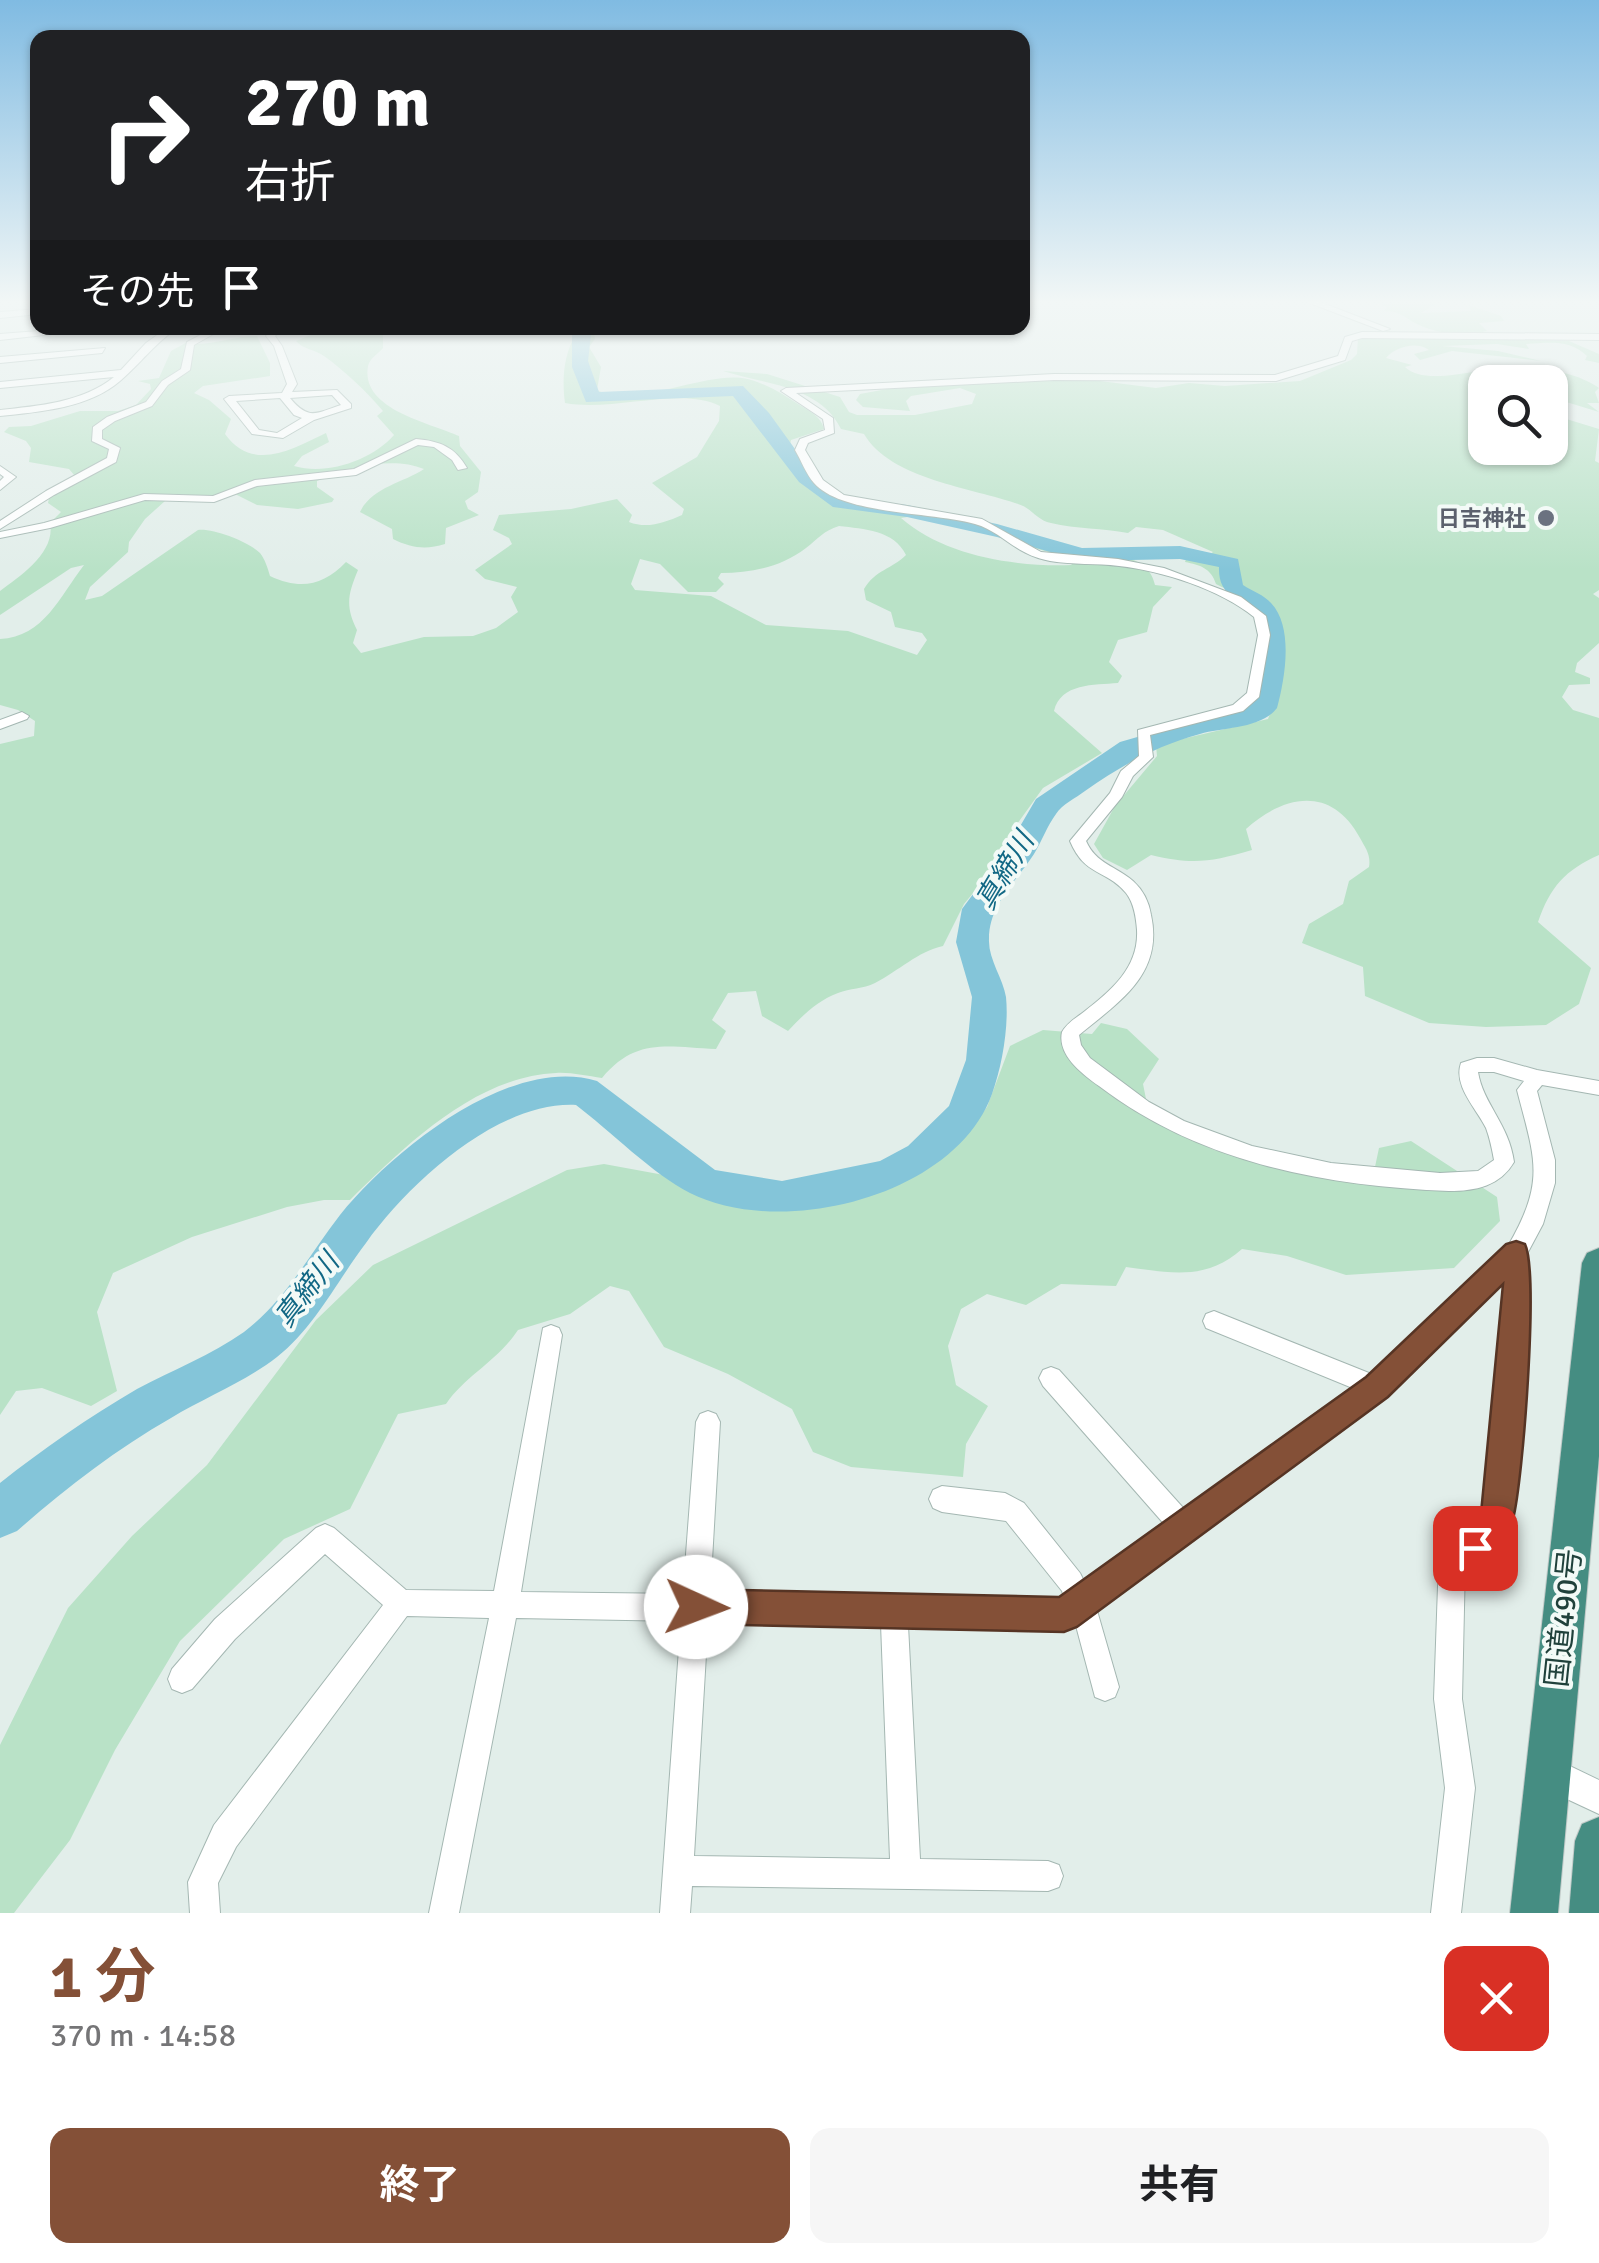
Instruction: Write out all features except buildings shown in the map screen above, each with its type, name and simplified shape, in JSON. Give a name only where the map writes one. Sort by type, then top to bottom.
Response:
[{"type":"highway","name":"国道490号","points":[[1534,1913],[1599,1262]]},
{"type":"highway","points":[[1593,1913],[1599,1842]]},
{"type":"street","points":[[0,413],[44,408],[93,391]]},
{"type":"street","points":[[0,526],[50,493],[112,460],[116,448],[97,441],[98,429],[111,419],[149,404],[159,391]]},
{"type":"street","points":[[799,391],[786,392],[819,411],[831,424],[830,430],[800,446],[825,488],[852,501],[910,506],[978,521],[1000,532],[1014,547],[1062,561],[1146,567],[1241,603],[1260,616],[1262,648],[1254,694],[1246,703],[1143,733],[1146,757],[1126,774],[1117,794],[1078,841],[1089,862],[1136,892],[1142,900],[1146,940],[1144,954],[1131,977],[1115,996],[1071,1032],[1070,1042],[1077,1057],[1093,1072],[1128,1099],[1183,1130],[1253,1155],[1323,1171],[1453,1182],[1490,1177],[1504,1162],[1503,1140],[1468,1079],[1468,1068],[1481,1062],[1599,1088]]},
{"type":"street","points":[[334,392],[348,406],[310,418],[278,436],[256,432],[229,399],[286,394],[334,392]]},
{"type":"street","points":[[286,394],[284,398],[297,413],[310,418]]},
{"type":"street","points":[[0,534],[46,526],[144,497],[214,499],[255,482],[356,472],[416,442],[437,444],[456,458],[462,468]]},
{"type":"street","points":[[0,468],[12,477],[0,487]]},
{"type":"street","points":[[0,726],[22,716]]},
{"type":"street","points":[[182,1679],[225,1629],[325,1538],[401,1603],[1064,1614],[1377,1387],[1516,1253],[1532,1224],[1545,1183],[1545,1160],[1527,1090],[1538,1077]]},
{"type":"street","points":[[1446,1913],[1460,1788],[1448,1699],[1453,1614],[1450,1574],[1452,1558],[1460,1550],[1475,1548],[1496,1520],[1518,1299],[1516,1253]]},
{"type":"street","points":[[1214,1320],[1377,1387]]},
{"type":"street","points":[[444,1913],[505,1606],[551,1334]]},
{"type":"street","points":[[1050,1378],[1184,1528]]},
{"type":"street","points":[[675,1913],[708,1422]]},
{"type":"street","points":[[942,1498],[1005,1506],[1015,1512],[1071,1582],[1090,1623],[1105,1687]]},
{"type":"street","points":[[205,1913],[203,1882],[225,1836],[401,1603]]},
{"type":"street","points":[[894,1612],[906,1873]]},
{"type":"street","points":[[1549,1774],[1599,1796]]},
{"type":"street","points":[[680,1870],[1048,1876]]},
{"type":"green space","points":[[149,391],[196,391],[231,419],[225,434],[236,446],[260,455],[286,451],[326,433],[329,442],[302,456],[294,466],[307,469],[348,464],[374,452],[394,435],[377,416],[383,411],[364,391],[374,391],[400,413],[459,436],[460,446],[481,472],[478,492],[465,501],[468,509],[479,515],[446,528],[445,544],[406,544],[393,539],[392,529],[360,512],[380,491],[424,469],[412,465],[385,463],[342,471],[317,481],[317,487],[334,499],[332,502],[298,509],[257,505],[231,492],[202,497],[179,494],[145,519],[129,542],[128,552],[90,587],[85,600],[102,596],[198,530],[212,531],[255,549],[270,576],[291,583],[320,581],[346,562],[358,570],[349,607],[357,630],[353,643],[361,653],[424,637],[473,636],[496,628],[518,612],[511,597],[517,587],[485,579],[475,570],[512,544],[509,538],[493,530],[499,515],[571,509],[617,499],[632,515],[629,522],[636,524],[662,523],[682,515],[684,509],[652,483],[697,457],[719,421],[720,406],[686,398],[584,405],[565,403],[564,391],[629,395],[656,391],[776,391],[820,421],[824,429],[791,440],[790,445],[813,490],[836,505],[878,512],[914,509],[992,528],[995,535],[914,516],[901,518],[938,542],[1004,561],[1071,565],[1076,560],[1024,545],[1012,537],[1016,533],[1071,549],[1121,556],[1143,565],[1155,585],[1172,587],[1153,607],[1147,632],[1118,640],[1109,662],[1122,676],[1118,683],[1080,687],[1058,702],[1054,711],[1102,753],[1043,788],[1015,827],[997,864],[964,904],[943,946],[875,983],[823,1000],[788,1031],[762,1016],[756,991],[728,993],[712,1020],[726,1031],[716,1049],[653,1047],[627,1056],[602,1078],[556,1073],[526,1077],[497,1087],[442,1118],[350,1200],[287,1207],[192,1237],[113,1273],[97,1312],[117,1391],[91,1406],[42,1388],[16,1391],[0,1415],[0,744],[34,736],[35,721],[0,705],[0,639],[15,637],[40,623],[84,565],[71,568],[0,615],[0,591],[27,571],[48,544],[50,523],[61,512],[48,503],[50,494],[75,476],[69,469],[29,462],[31,448],[26,441],[4,432],[9,427],[31,426],[80,411],[118,411],[136,405]],"holes":[[[839,526],[868,530],[894,540],[906,555],[873,578],[864,589],[866,600],[891,612],[895,627],[922,633],[927,640],[917,655],[848,631],[766,625],[711,596],[635,590],[631,584],[640,559],[660,564],[688,592],[716,592],[724,584],[718,578],[721,573],[776,564]]]},
{"type":"green space","points":[[796,391],[822,391],[840,397],[849,412],[857,415],[915,415],[972,404],[976,394],[969,391],[1468,391],[1468,465],[1568,465],[1568,420],[1599,429],[1595,461],[1599,463],[1599,590],[1593,594],[1599,598],[1599,643],[1577,663],[1575,672],[1590,678],[1590,684],[1569,685],[1562,697],[1573,710],[1599,718],[1599,855],[1560,881],[1538,922],[1591,968],[1579,1004],[1546,1025],[1486,1027],[1429,1023],[1365,996],[1363,967],[1302,943],[1309,924],[1343,904],[1349,881],[1369,867],[1368,852],[1349,821],[1322,803],[1292,803],[1261,817],[1246,829],[1252,850],[1238,854],[1191,861],[1151,855],[1127,870],[1103,858],[1094,844],[1115,806],[1157,756],[1156,745],[1268,719],[1283,656],[1279,625],[1260,602],[1216,584],[1204,568],[1185,562],[1187,557],[1205,558],[1213,552],[1163,530],[1136,527],[1128,533],[1046,521],[1023,506],[912,472],[876,449],[864,434],[841,429],[832,414]]},
{"type":"green space","points":[[875,391],[940,391],[911,396],[906,401],[910,411],[863,407],[856,400],[860,394]]},
{"type":"green space","points":[[1568,391],[1596,391],[1599,403],[1587,403],[1599,412],[1568,403]]},
{"type":"green space","points":[[1101,1023],[1127,1029],[1159,1059],[1143,1084],[1150,1119],[1214,1150],[1297,1170],[1372,1181],[1379,1148],[1411,1141],[1497,1197],[1500,1221],[1454,1268],[1346,1275],[1287,1256],[1242,1249],[1201,1270],[1173,1272],[1126,1267],[1116,1286],[1061,1284],[1026,1305],[987,1294],[961,1309],[948,1346],[956,1385],[988,1406],[966,1444],[963,1477],[851,1467],[813,1452],[792,1409],[728,1374],[664,1347],[629,1291],[610,1286],[570,1314],[518,1330],[446,1404],[398,1414],[350,1509],[284,1539],[180,1641],[115,1750],[70,1840],[14,1913],[0,1913],[0,1745],[68,1608],[132,1536],[207,1465],[316,1320],[373,1265],[567,1170],[604,1164],[664,1175],[729,1203],[776,1210],[847,1197],[915,1172],[962,1140],[987,1107],[1010,1046],[1043,1030],[1092,1034]]},
{"type":"waterway","name":"真締川","points":[[590,391],[592,398],[714,391]]},
{"type":"waterway","name":"真締川","points":[[0,1514],[114,1428],[260,1345],[298,1306],[385,1192],[465,1127],[526,1097],[556,1090],[584,1091],[701,1181],[727,1191],[782,1197],[847,1186],[890,1174],[921,1157],[962,1116],[973,1097],[984,1060],[989,997],[972,942],[978,909],[1021,851],[1046,805],[1130,748],[1195,727],[1252,715],[1264,708],[1271,672],[1268,616],[1234,588],[1230,564],[1198,554],[1082,555],[997,530],[907,511],[841,503],[806,478],[738,391]]},
{"type":"place","name":"日吉神社","points":[[1546,518]]},
{"type":"route","points":[[696,1607],[1064,1614],[1377,1387],[1516,1253],[1518,1299],[1502,1483],[1496,1520],[1475,1548]]}]
